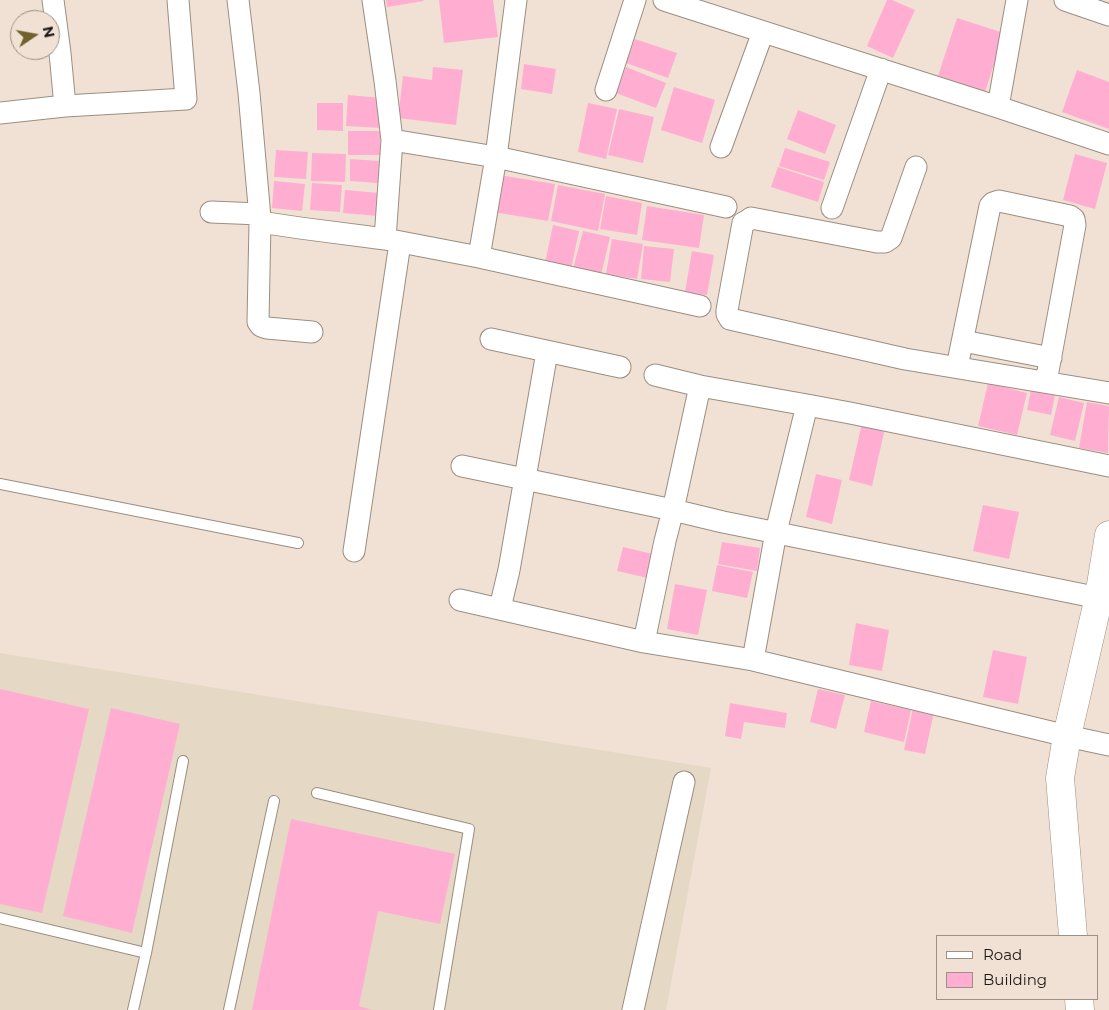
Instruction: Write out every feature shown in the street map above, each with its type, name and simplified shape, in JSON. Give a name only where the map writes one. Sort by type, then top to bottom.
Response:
[{"type":"street","points":[[53,0],[65,106]]},
{"type":"street","points":[[0,113],[65,106],[186,99],[178,0]]},
{"type":"street","points":[[238,0],[249,93],[260,218],[258,322],[261,326],[267,328],[312,332]]},
{"type":"street","points":[[354,551],[393,241],[392,140],[373,0]]},
{"type":"street","points":[[479,257],[496,158],[516,0]]},
{"type":"street","points":[[606,90],[635,0]]},
{"type":"street","points":[[664,0],[1109,144]]},
{"type":"street","points":[[998,107],[1018,0]]},
{"type":"street","points":[[1066,0],[1109,15]]},
{"type":"street","points":[[721,146],[763,32]]},
{"type":"street","points":[[832,208],[881,69]]},
{"type":"street","points":[[392,140],[496,158],[726,206]]},
{"type":"street","points":[[916,167],[891,238],[885,242],[752,218],[743,224],[727,310],[730,319],[905,358],[1109,393]]},
{"type":"street","points":[[958,367],[990,206],[993,203],[999,202],[1070,216],[1074,219],[1075,225],[1046,382]]},
{"type":"street","points":[[211,212],[260,218],[300,228],[393,241],[479,257],[700,306]]},
{"type":"street","points":[[491,339],[620,368]]},
{"type":"street","points":[[963,341],[1050,358]]},
{"type":"street","points":[[1000,374],[1006,350]]},
{"type":"street","points":[[500,608],[547,352]]},
{"type":"street","points":[[655,375],[700,386],[850,413],[1109,466]]},
{"type":"street","points":[[644,642],[700,386]]},
{"type":"street","points":[[753,660],[776,532],[807,405]]},
{"type":"street","points":[[462,466],[723,522],[1104,598]]},
{"type":"street","points":[[1073,935],[1060,778],[1067,736],[1104,598],[1109,535]]},
{"type":"street","points":[[460,600],[644,642],[753,660],[1109,745]]},
{"type":"street","points":[[633,1010],[684,782]]},
{"type":"lane","points":[[0,484],[298,543]]},
{"type":"lane","points":[[133,1010],[183,761]]},
{"type":"lane","points":[[318,793],[469,829],[439,1010]]},
{"type":"lane","points":[[229,1010],[274,800]]},
{"type":"lane","points":[[0,918],[146,952]]},
{"type":"shaded area","points":[[0,653],[711,768],[666,1010],[0,1010]]},
{"type":"building","points":[[386,0],[423,0],[424,1],[387,7]]},
{"type":"building","points":[[439,0],[493,0],[498,37],[444,43]]},
{"type":"building","points":[[887,0],[892,0],[915,10],[893,58],[867,46]]},
{"type":"building","points":[[957,18],[1004,33],[985,92],[938,76]]},
{"type":"building","points":[[635,39],[677,53],[668,78],[626,63]]},
{"type":"building","points":[[524,64],[556,69],[552,94],[521,89]]},
{"type":"building","points":[[433,67],[463,70],[456,125],[398,118],[403,76],[432,80]]},
{"type":"building","points":[[626,67],[666,83],[656,108],[616,93]]},
{"type":"building","points":[[1077,70],[1109,82],[1109,129],[1062,112]]},
{"type":"building","points":[[674,87],[715,100],[702,143],[661,130]]},
{"type":"building","points":[[348,95],[383,98],[381,128],[346,126]]},
{"type":"building","points":[[317,103],[343,103],[343,131],[317,130]]},
{"type":"building","points":[[588,103],[617,109],[606,159],[578,152]]},
{"type":"building","points":[[619,109],[654,117],[643,163],[608,155]]},
{"type":"building","points":[[798,110],[836,125],[825,154],[787,139]]},
{"type":"building","points":[[348,131],[380,131],[380,155],[348,155]]},
{"type":"building","points":[[785,148],[830,162],[824,180],[779,166]]},
{"type":"building","points":[[276,150],[308,152],[306,179],[274,177]]},
{"type":"building","points":[[312,153],[346,154],[345,182],[311,181]]},
{"type":"building","points":[[1075,154],[1107,163],[1095,209],[1063,200]]},
{"type":"building","points":[[350,159],[379,161],[378,183],[350,181]]},
{"type":"building","points":[[778,167],[824,182],[818,202],[771,187]]},
{"type":"building","points":[[499,175],[555,184],[548,221],[493,212]]},
{"type":"building","points":[[274,181],[305,184],[302,211],[272,208]]},
{"type":"building","points":[[312,183],[342,185],[340,212],[310,210]]},
{"type":"building","points":[[558,185],[605,194],[598,231],[551,221]]},
{"type":"building","points":[[345,190],[380,193],[378,216],[343,213]]},
{"type":"building","points":[[606,196],[642,203],[637,235],[600,229]]},
{"type":"building","points":[[647,206],[704,215],[699,248],[642,240]]},
{"type":"building","points":[[553,225],[579,231],[571,269],[545,263]]},
{"type":"building","points":[[583,231],[610,237],[601,275],[573,269]]},
{"type":"building","points":[[612,239],[643,244],[637,279],[606,274]]},
{"type":"building","points":[[644,246],[674,249],[670,282],[641,279]]},
{"type":"building","points":[[692,251],[714,255],[707,295],[685,292]]},
{"type":"building","points":[[988,383],[1027,393],[1017,435],[978,426]]},
{"type":"building","points":[[1031,390],[1055,395],[1051,415],[1027,410]]},
{"type":"building","points":[[1059,397],[1084,403],[1075,441],[1050,435]]},
{"type":"building","points":[[1087,402],[1109,406],[1108,453],[1079,448]]},
{"type":"building","points":[[862,423],[885,428],[872,486],[849,480]]},
{"type":"building","points":[[816,474],[842,480],[832,524],[806,517]]},
{"type":"building","points":[[983,505],[1019,512],[1009,559],[973,551]]},
{"type":"building","points":[[722,542],[760,548],[757,571],[718,564]]},
{"type":"building","points":[[623,547],[657,555],[652,579],[617,571]]},
{"type":"building","points":[[717,565],[753,572],[747,598],[712,591]]},
{"type":"building","points":[[675,584],[707,590],[698,635],[667,629]]},
{"type":"building","points":[[856,623],[889,630],[882,671],[849,665]]},
{"type":"building","points":[[993,650],[1027,657],[1018,704],[983,697]]},
{"type":"building","points":[[0,689],[89,709],[42,913],[0,904]]},
{"type":"building","points":[[818,689],[845,695],[836,729],[810,722]]},
{"type":"building","points":[[871,701],[911,710],[904,742],[864,732]]},
{"type":"building","points":[[730,703],[787,713],[785,728],[744,722],[741,739],[725,736]]},
{"type":"building","points":[[111,708],[180,724],[132,933],[63,916]]},
{"type":"building","points":[[913,708],[934,712],[925,754],[904,750]]},
{"type":"building","points":[[291,819],[455,854],[440,924],[378,911],[359,1006],[372,1010],[252,1010]]}]
